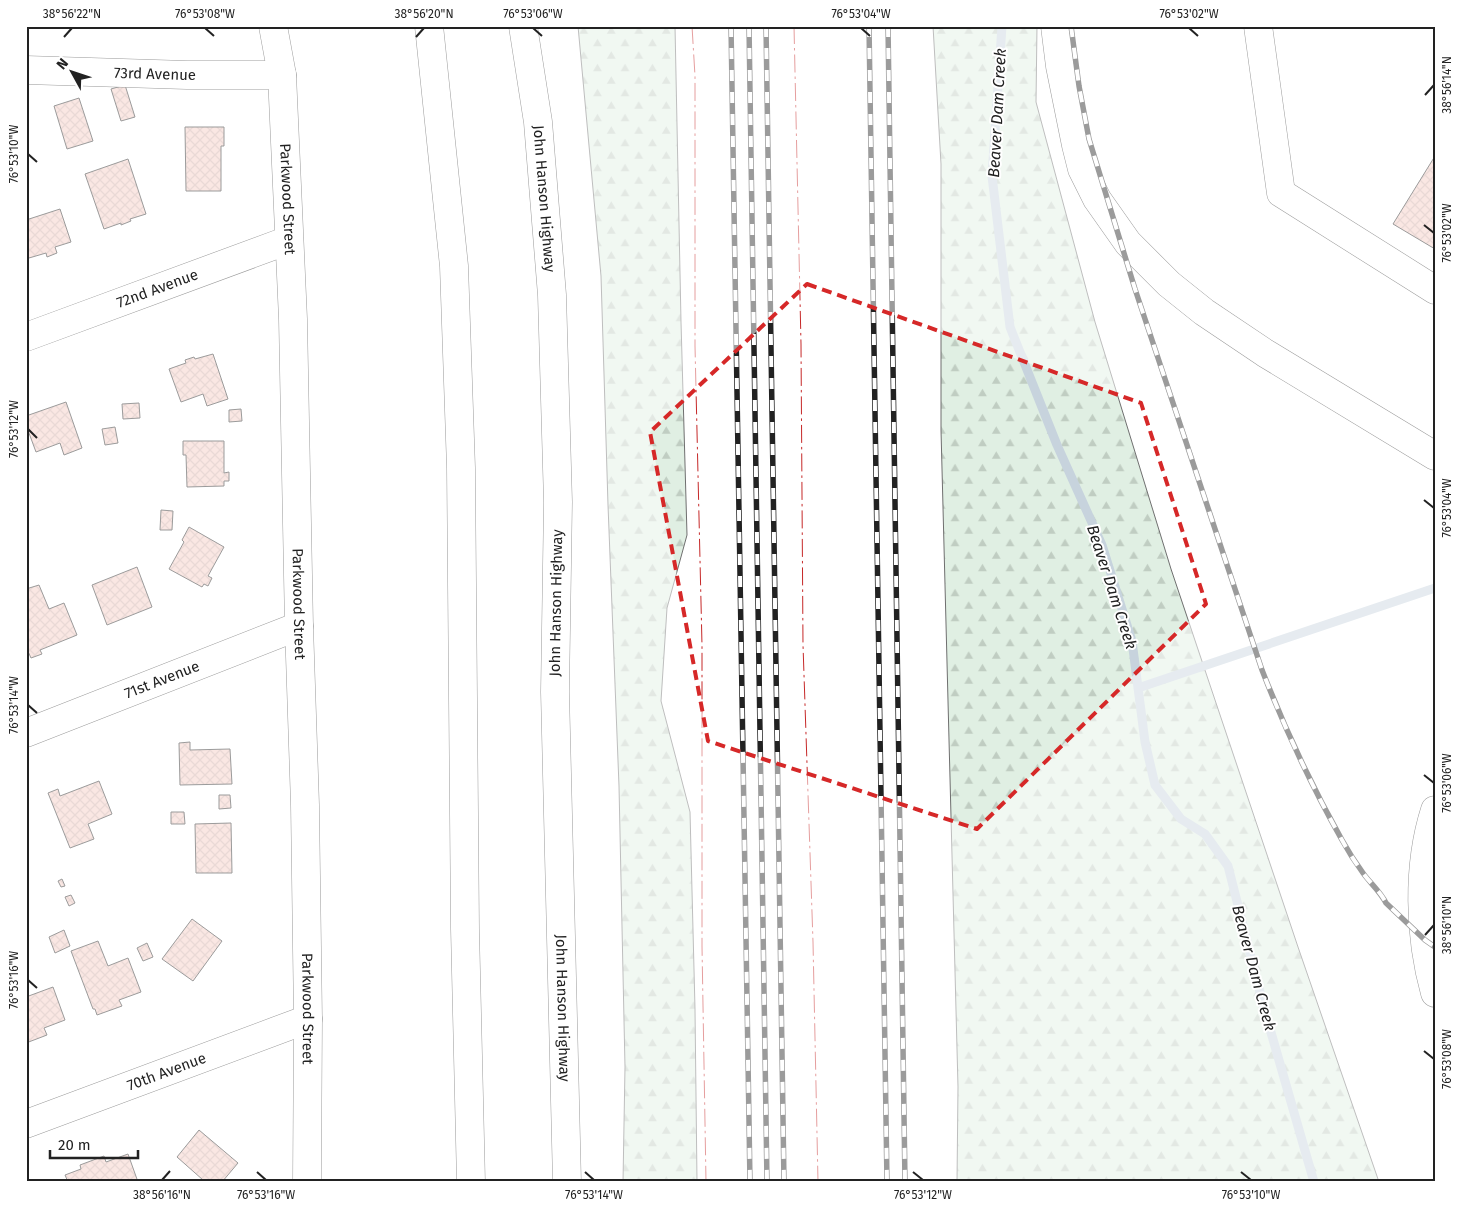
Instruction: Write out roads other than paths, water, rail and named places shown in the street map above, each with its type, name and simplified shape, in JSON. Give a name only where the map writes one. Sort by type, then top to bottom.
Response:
[{"type":"main road","name":"Parkwood Street","points":[[273,26],[282,75],[293,319],[299,626],[305,805],[308,1019],[307,1182]]},
{"type":"main road","points":[[429,26],[454,276],[461,468],[465,930],[470,1182]]},
{"type":"main road","name":"John Hanson Highway","points":[[523,26],[538,122],[552,295],[558,502],[555,702],[567,1182]]},
{"type":"main road","points":[[1055,26],[1060,66],[1082,169],[1096,199],[1128,243],[1169,284],[1204,312],[1265,353],[1435,456]]},
{"type":"main road","points":[[1258,26],[1281,193],[1435,290]]},
{"type":"main road","name":"73rd Avenue","points":[[26,70],[187,75],[282,75]]},
{"type":"main road","name":"72nd Avenue","points":[[26,337],[289,240]]},
{"type":"main road","name":"71st Avenue","points":[[26,733],[299,626]]},
{"type":"main road","points":[[1435,810],[1424,864],[1422,913],[1428,963],[1435,993]]},
{"type":"main road","name":"70th Avenue","points":[[26,1124],[308,1019]]},
{"type":"waterway","name":"Beaver Dam Creek","points":[[1002,26],[992,176],[1010,327],[1057,445],[1102,545],[1132,641],[1145,742],[1155,785],[1181,819],[1205,834],[1228,866],[1264,1008],[1314,1182]]},
{"type":"waterway","points":[[1138,688],[1435,588]]},
{"type":"railway","points":[[731,26],[750,1182]]},
{"type":"railway","points":[[749,26],[767,1182]]},
{"type":"railway","points":[[766,26],[784,1182]]},
{"type":"railway","points":[[869,26],[887,1182]]},
{"type":"railway","points":[[888,26],[905,1182]]},
{"type":"railway","points":[[1071,26],[1079,86],[1089,139],[1135,289],[1262,670],[1299,756],[1349,852],[1386,903],[1435,947]]}]
